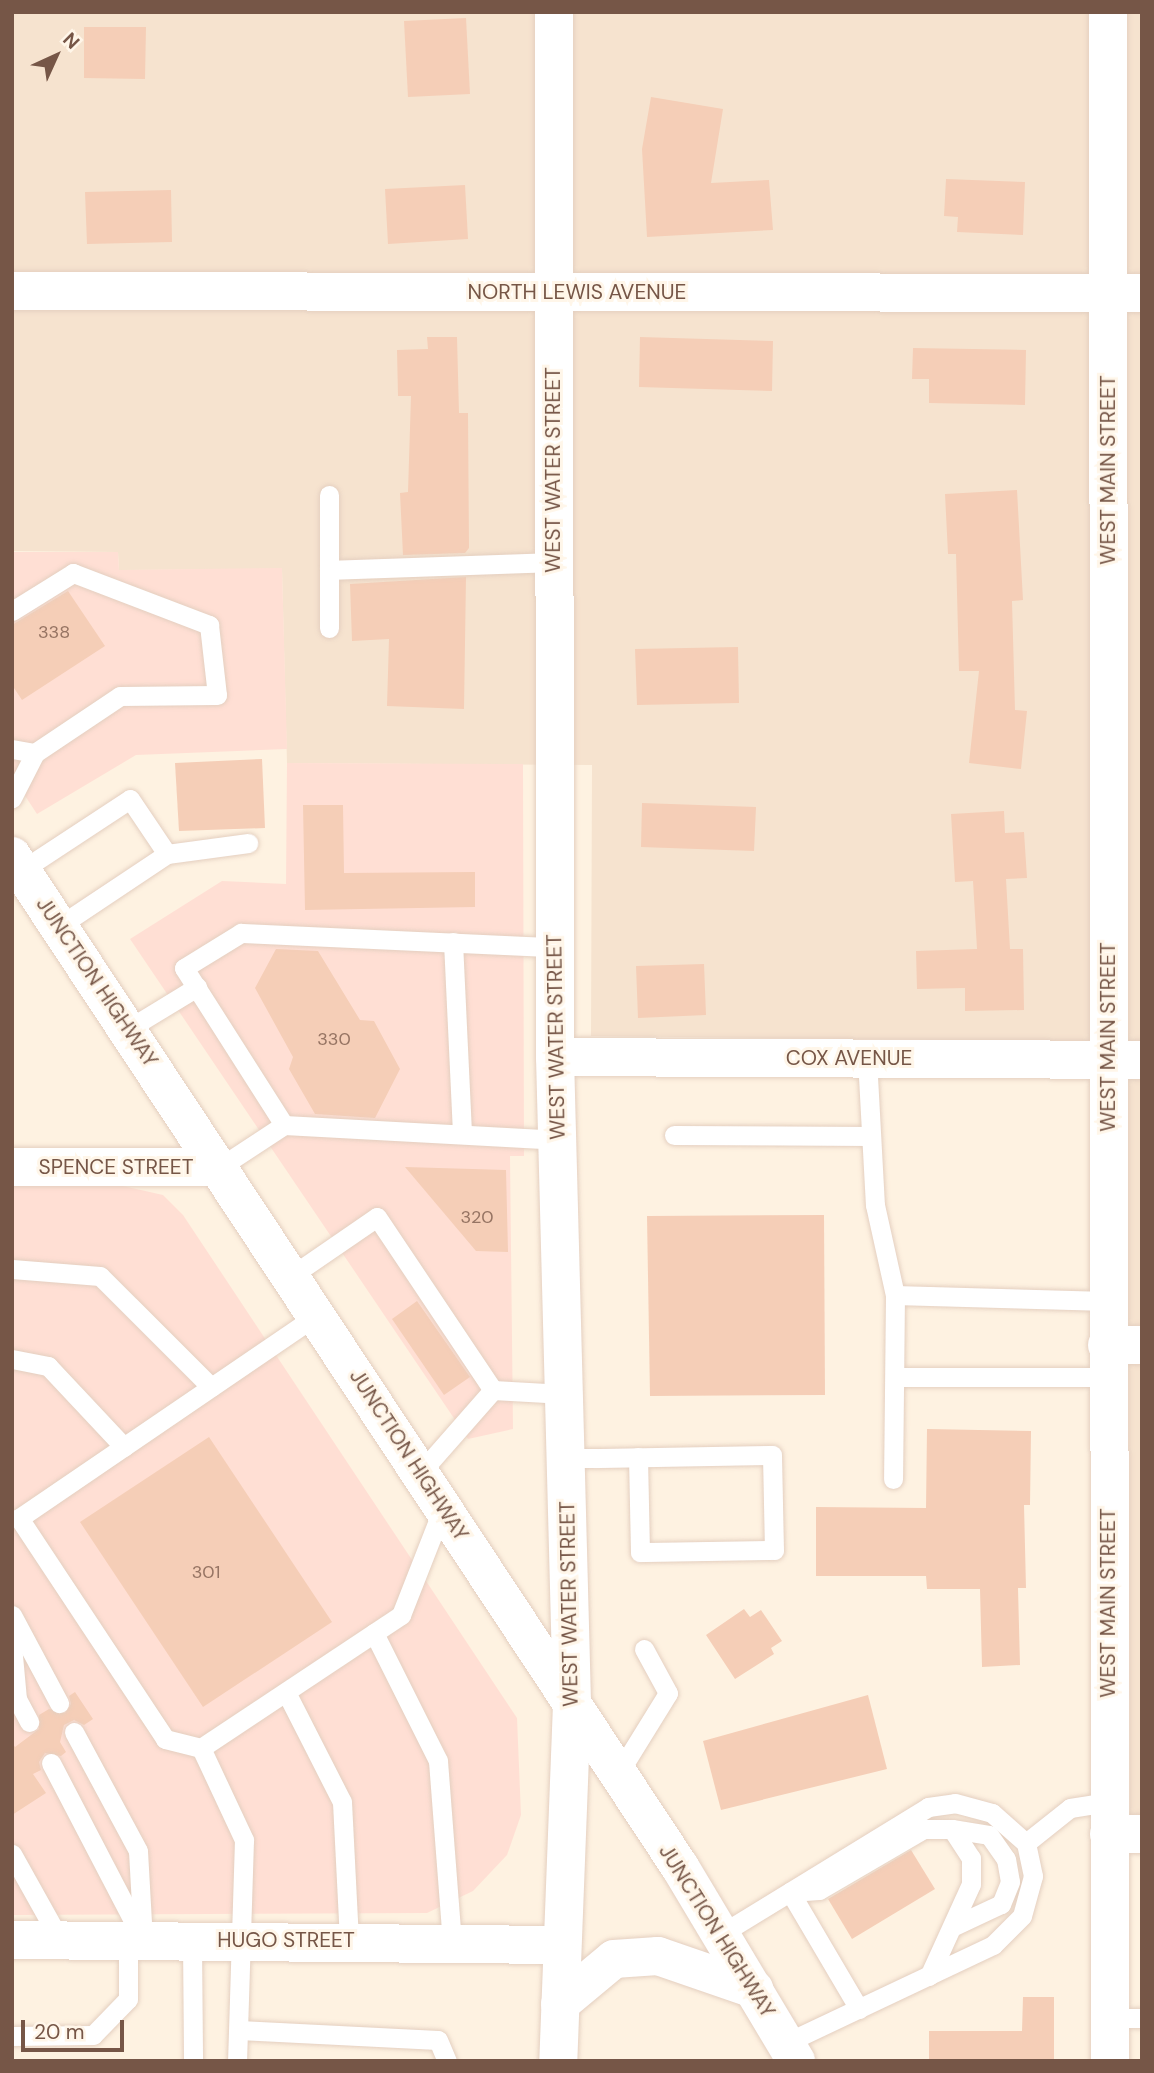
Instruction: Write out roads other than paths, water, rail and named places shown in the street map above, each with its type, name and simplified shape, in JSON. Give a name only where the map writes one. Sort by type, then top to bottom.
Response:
[{"type":"street","name":"WEST WATER STREET","points":[[554,12],[552,292],[555,1057],[572,1704],[559,1945],[558,2061]]},
{"type":"street","name":"WEST MAIN STREET","points":[[1108,12],[1125,293],[1125,1060],[1106,1301],[1118,1356],[1120,1823],[1125,2018],[1110,2061]]},
{"type":"street","name":"NORTH LEWIS AVENUE","points":[[12,291],[1125,293]]},
{"type":"street","name":"JUNCTION HIGHWAY","points":[[17,863],[292,1276],[618,1774],[721,1934],[791,2052]]},
{"type":"street","name":"COX AVENUE","points":[[555,1057],[1125,1060]]},
{"type":"street","name":"SPENCE STREET","points":[[12,1167],[220,1167]]},
{"type":"street","name":"HUGO STREET","points":[[12,1940],[349,1940],[559,1945]]},
{"type":"street","points":[[560,2004],[614,1959],[659,1956],[754,1989]]},
{"type":"lane","points":[[329,495],[330,628]]},
{"type":"lane","points":[[329,570],[553,562]]},
{"type":"lane","points":[[12,611],[74,573],[209,625],[217,695],[120,696],[36,753],[12,798]]},
{"type":"lane","points":[[12,750],[36,753]]},
{"type":"lane","points":[[17,863],[130,799],[167,854]]},
{"type":"lane","points":[[59,926],[167,854],[248,844]]},
{"type":"lane","points":[[284,1125],[184,968],[241,933],[555,947]]},
{"type":"lane","points":[[453,942],[462,1133]]},
{"type":"lane","points":[[128,1029],[197,986]]},
{"type":"lane","points":[[867,1058],[875,1205],[895,1295],[893,1479]]},
{"type":"lane","points":[[220,1167],[284,1125],[557,1140]]},
{"type":"lane","points":[[674,1135],[871,1136]]},
{"type":"lane","points":[[292,1276],[377,1217],[493,1390]]},
{"type":"lane","points":[[12,1269],[100,1276],[211,1387]]},
{"type":"lane","points":[[895,1295],[1106,1301]]},
{"type":"lane","points":[[317,1315],[16,1521],[165,1739],[201,1748],[401,1615],[443,1508]]},
{"type":"lane","points":[[895,1377],[1118,1356]]},
{"type":"lane","points":[[12,1359],[48,1366],[124,1447]]},
{"type":"lane","points":[[493,1390],[564,1394]]},
{"type":"lane","points":[[420,1473],[493,1390]]},
{"type":"lane","points":[[565,1458],[772,1455],[774,1550],[640,1552],[638,1457]]},
{"type":"lane","points":[[12,1615],[59,1703]]},
{"type":"lane","points":[[374,1633],[438,1761],[452,1941]]},
{"type":"lane","points":[[12,1645],[17,1699],[29,1722]]},
{"type":"lane","points":[[618,1774],[668,1693],[644,1649]]},
{"type":"lane","points":[[286,1692],[342,1802],[349,1940]]},
{"type":"lane","points":[[12,2036],[93,2035],[128,1999],[135,1940],[138,1852],[74,1732]]},
{"type":"lane","points":[[201,1748],[244,1840],[237,2061]]},
{"type":"lane","points":[[51,1763],[135,1940]]},
{"type":"lane","points":[[721,1934],[928,1807],[955,1803],[992,1813],[1026,1843],[1033,1876],[1022,1916],[993,1945],[859,2009],[791,2052]]},
{"type":"lane","points":[[1026,1843],[1070,1808],[1120,1823]]},
{"type":"lane","points":[[790,1892],[819,1890],[924,1829],[952,1829],[989,1835],[1006,1859],[1010,1882],[1001,1904],[952,1927]]},
{"type":"lane","points":[[929,1976],[971,1884],[971,1858],[952,1829]]},
{"type":"lane","points":[[12,1854],[60,1940]]},
{"type":"lane","points":[[790,1892],[859,2009]]},
{"type":"lane","points":[[192,1941],[193,2061]]},
{"type":"lane","points":[[239,2030],[438,2040],[447,2061]]}]
